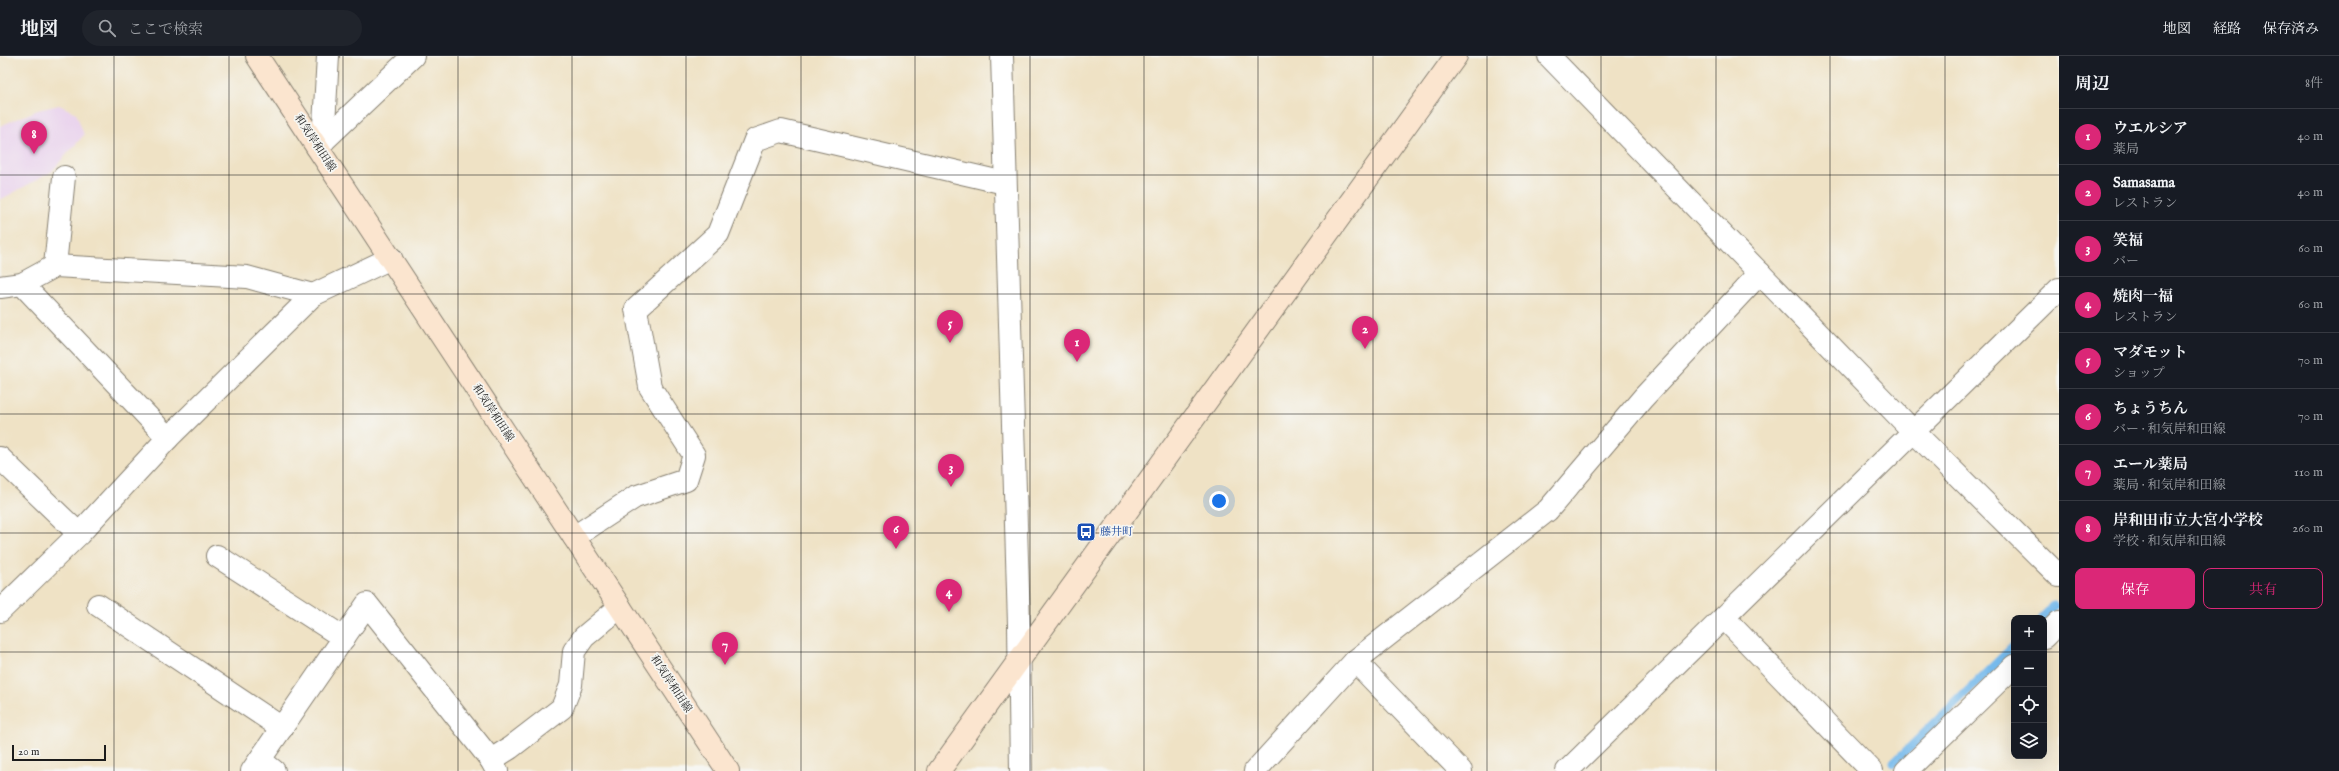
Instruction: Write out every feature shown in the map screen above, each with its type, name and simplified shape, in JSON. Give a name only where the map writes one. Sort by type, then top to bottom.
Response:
[{"type":"street","name":"和気岸和田線","points":[[257,56],[320,145],[391,258],[728,771]]},
{"type":"street","points":[[320,145],[328,56]]},
{"type":"street","points":[[320,145],[413,56]]},
{"type":"street","points":[[1002,56],[1020,659],[1021,771]]},
{"type":"street","points":[[939,771],[1456,56]]},
{"type":"street","points":[[1549,56],[1914,432],[2059,576]]},
{"type":"street","points":[[574,537],[635,497],[686,480],[694,454],[650,387],[636,309],[718,234],[755,140],[781,131],[1006,183]]},
{"type":"street","points":[[55,266],[64,177]]},
{"type":"street","points":[[0,611],[79,534],[168,438],[313,295],[391,258]]},
{"type":"street","points":[[0,287],[22,284],[55,266],[247,277],[313,295]]},
{"type":"street","points":[[1255,771],[1355,661],[1548,510],[1643,398],[1760,273]]},
{"type":"street","points":[[22,284],[168,438]]},
{"type":"street","points":[[1567,771],[2059,289]]},
{"type":"street","points":[[0,458],[79,534]]},
{"type":"street","points":[[217,556],[344,638]]},
{"type":"street","points":[[262,767],[282,728],[367,604],[494,765],[562,708],[572,685],[574,651],[584,636],[620,607]]},
{"type":"street","points":[[98,605],[282,728]]},
{"type":"street","points":[[1724,618],[1872,771]]},
{"type":"street","points":[[2047,634],[2059,622]]},
{"type":"street","points":[[1355,661],[1461,771]]},
{"type":"street","points":[[1906,771],[2011,669]]},
{"type":"shaded area","points":[[59,105],[76,113],[84,135],[51,172],[0,200],[0,126],[38,110]]},
{"type":"waterway","points":[[2045,615],[2054,606]]},
{"type":"waterway","points":[[1894,763],[2011,649]]},
{"type":"place","name":"岸和田市立大宮小学校","points":[[34,154]]},
{"type":"place","name":"マダモット","points":[[950,343]]},
{"type":"place","name":"Samasama","points":[[1365,349]]},
{"type":"place","name":"ウエルシア","points":[[1077,362]]},
{"type":"place","name":"笑福","points":[[951,487]]},
{"type":"place","name":"藤井町","points":[[1086,532]]},
{"type":"place","name":"ちょうちん","points":[[896,549]]},
{"type":"place","name":"焼肉一福","points":[[949,612]]},
{"type":"place","name":"エール薬局","points":[[725,665]]}]
